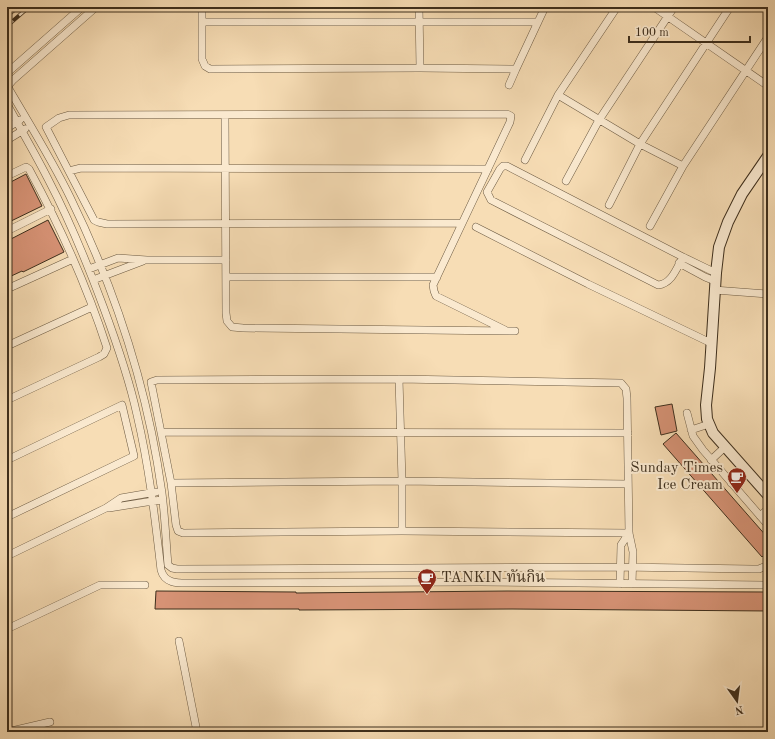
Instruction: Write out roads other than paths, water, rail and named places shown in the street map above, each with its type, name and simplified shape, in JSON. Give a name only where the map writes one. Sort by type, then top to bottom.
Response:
[{"type":"street","points":[[7,73],[82,7]]},
{"type":"street","points":[[96,7],[13,80],[8,86],[8,89],[61,178],[101,265],[127,339],[153,437],[162,491],[168,565],[177,569],[620,567],[767,568]]},
{"type":"street","points":[[202,7],[202,59],[205,66],[210,68],[516,69]]},
{"type":"street","points":[[419,7],[420,68]]},
{"type":"street","points":[[509,85],[545,7]]},
{"type":"street","points":[[525,160],[558,95],[617,7]]},
{"type":"street","points":[[654,7],[768,86]]},
{"type":"street","points":[[566,182],[599,120],[674,7]]},
{"type":"street","points":[[609,205],[640,144],[730,7]]},
{"type":"street","points":[[202,22],[538,22]]},
{"type":"street","points":[[650,226],[683,166],[768,37]]},
{"type":"street","points":[[558,95],[640,144],[683,166]]},
{"type":"street","points":[[7,104],[50,181],[89,269],[114,337],[140,428],[152,492],[162,576],[172,582],[480,582],[768,585]]},
{"type":"street","points":[[462,223],[108,224],[98,222],[94,220],[46,127],[59,118],[69,115],[507,114],[511,116],[510,122],[433,285],[436,296],[505,330]]},
{"type":"street","points":[[225,115],[226,312],[227,321],[232,327],[505,330],[515,332]]},
{"type":"street","points":[[7,128],[25,117]]},
{"type":"street","points":[[7,140],[31,126]]},
{"type":"street","points":[[768,156],[742,194],[728,222],[719,247],[706,405],[706,419],[713,433],[768,495]]},
{"type":"street","points":[[681,260],[670,281],[663,285],[658,285],[491,200],[487,192],[500,169],[503,166],[507,166],[681,260],[715,281],[768,294]]},
{"type":"street","points":[[7,176],[26,167],[29,169],[51,209],[73,258],[106,348],[104,354],[7,400]]},
{"type":"street","points":[[69,171],[81,168],[488,168]]},
{"type":"street","points":[[7,231],[51,209]]},
{"type":"street","points":[[476,227],[588,284],[711,343]]},
{"type":"street","points":[[7,289],[73,258]]},
{"type":"street","points":[[89,269],[118,258],[147,260],[226,260]]},
{"type":"street","points":[[93,280],[147,260]]},
{"type":"street","points":[[226,277],[437,277]]},
{"type":"street","points":[[7,346],[92,307]]},
{"type":"street","points":[[127,380],[137,376]]},
{"type":"street","points":[[399,379],[402,531]]},
{"type":"street","points":[[629,533],[402,531],[182,533],[178,531],[176,525],[171,483],[150,383],[152,381],[399,379],[621,383],[626,389],[629,533],[633,552],[632,584]]},
{"type":"street","points":[[7,460],[122,405],[134,456],[7,517]]},
{"type":"street","points":[[687,413],[691,430],[696,440],[711,460],[768,525]]},
{"type":"street","points":[[691,430],[709,424]]},
{"type":"street","points":[[161,432],[628,433]]},
{"type":"street","points":[[711,460],[725,447]]},
{"type":"street","points":[[731,483],[746,470]]},
{"type":"street","points":[[171,483],[402,481],[628,484]]},
{"type":"street","points":[[7,556],[106,508],[121,498],[162,491]]},
{"type":"street","points":[[106,508],[153,500],[163,500]]},
{"type":"street","points":[[760,516],[768,509]]},
{"type":"street","points":[[620,584],[621,545],[629,533]]},
{"type":"street","points":[[323,568],[323,583]]},
{"type":"street","points":[[479,568],[480,582]]},
{"type":"street","points":[[172,582],[177,569]]},
{"type":"street","points":[[7,630],[100,585],[145,585]]},
{"type":"street","points":[[179,641],[197,732]]},
{"type":"street","points":[[7,732],[50,722]]},
{"type":"railway","points":[[7,16],[18,7]]},
{"type":"railway","points":[[7,26],[29,7]]},
{"type":"place","name":"Sunday Times Ice Cream","points":[[737,494]]},
{"type":"place","name":"TANKIN ทันกิน","points":[[427,595]]}]
